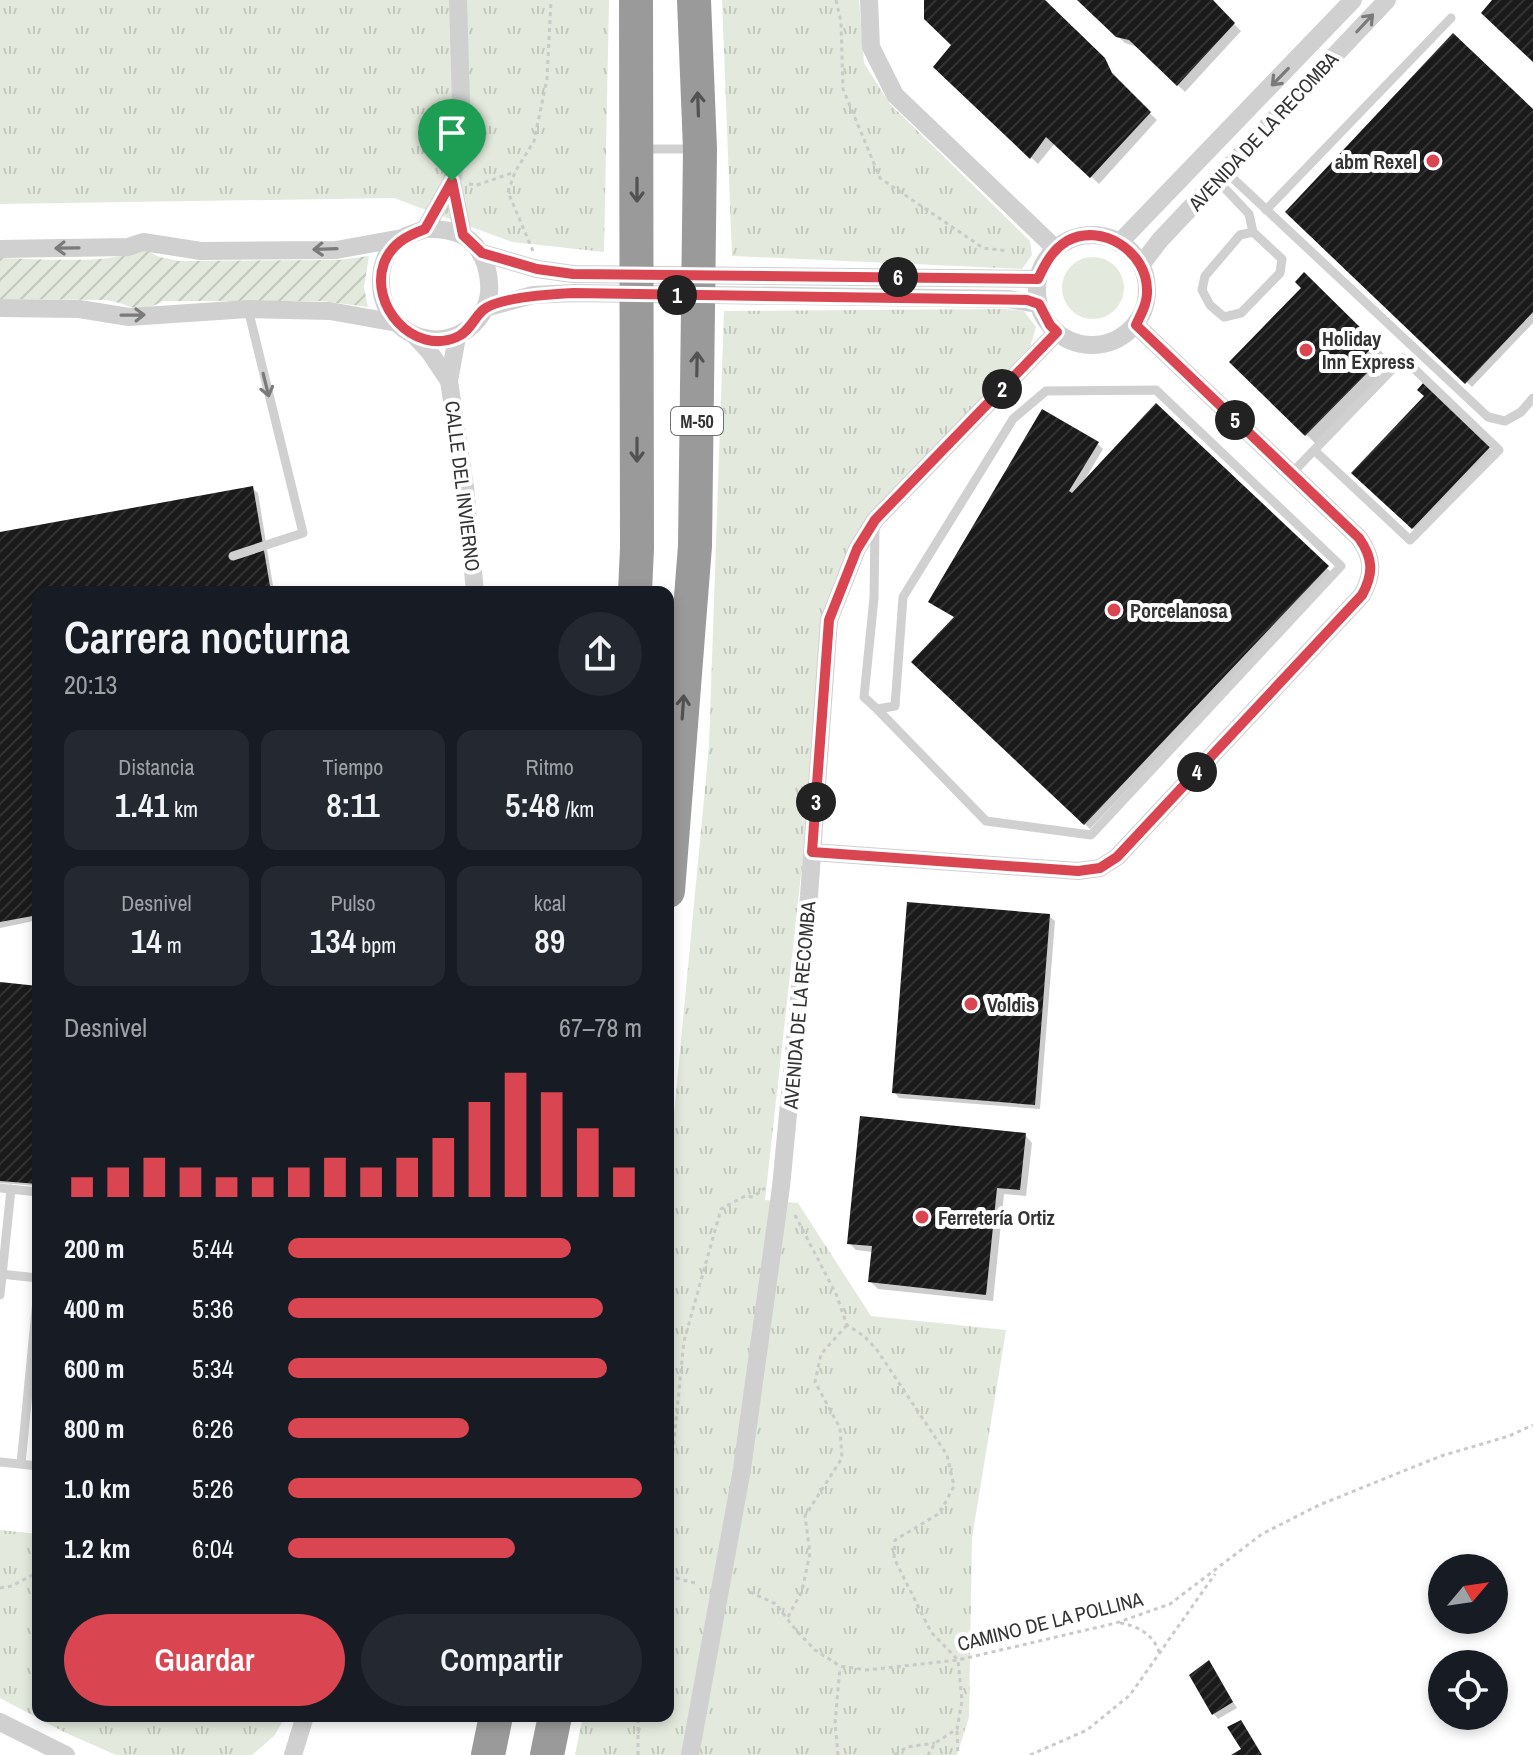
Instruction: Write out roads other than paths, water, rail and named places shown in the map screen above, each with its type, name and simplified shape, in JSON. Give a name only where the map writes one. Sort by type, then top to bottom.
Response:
[{"type":"highway","points":[[635,586],[636,0]]},
{"type":"highway","name":"M-50","points":[[674,814],[695,546],[700,149],[694,0]]},
{"type":"highway","points":[[488,1755],[495,1722]]},
{"type":"highway","points":[[547,1755],[554,1722]]},
{"type":"street","points":[[458,0],[461,103],[452,181],[463,235]]},
{"type":"street","points":[[869,0],[871,47],[895,95],[1056,249]]},
{"type":"street","name":"AVENIDA DE LA RECOMBA","points":[[1119,243],[1353,0]]},
{"type":"street","name":"AVENIDA DE LA RECOMBA","points":[[1141,265],[1160,240],[1387,0]]},
{"type":"street","points":[[425,229],[452,181]]},
{"type":"street","points":[[0,249],[128,247],[143,242],[201,251],[336,250],[402,238],[425,229],[446,229],[463,235],[482,253],[537,269],[573,284],[772,296],[1008,299],[1039,304]]},
{"type":"street","points":[[1085,236],[1102,237],[1119,243],[1130,250],[1141,265],[1148,292],[1136,325],[1126,335],[1097,346],[1078,342],[1057,332],[1039,304],[1038,279],[1046,261],[1056,249],[1070,240],[1085,236]]},
{"type":"street","points":[[397,323],[380,293],[380,274],[388,254],[402,238]]},
{"type":"street","points":[[482,253],[491,281],[485,308]]},
{"type":"street","points":[[449,381],[457,337],[485,308],[573,284],[775,277],[1038,279]]},
{"type":"street","points":[[0,308],[79,309],[129,317],[248,309],[330,311],[397,323],[431,341],[457,337]]},
{"type":"street","points":[[812,852],[1078,871],[1100,868],[1117,857],[1362,595],[1372,567],[1368,552],[1359,538],[1136,325]]},
{"type":"street","name":"AVENIDA DE LA RECOMBA","points":[[690,1755],[742,1469],[781,1187],[812,852],[829,620],[857,549],[875,520],[1057,332]]},
{"type":"street","points":[[413,334],[438,362],[449,381]]},
{"type":"street","name":"CALLE DEL INVIERNO","points":[[449,381],[465,487],[474,586]]},
{"type":"street","points":[[0,1722],[66,1755]]},
{"type":"street","points":[[281,1755],[302,1722]]},
{"type":"street","points":[[293,1755],[303,1722]]},
{"type":"lane","points":[[1266,210],[1451,18]]},
{"type":"lane","points":[[637,149],[700,149]]},
{"type":"lane","points":[[1221,176],[1266,210],[1488,417],[1505,421],[1521,412],[1533,398]]},
{"type":"lane","points":[[1221,176],[1249,214],[1253,232],[1282,259],[1280,273],[1241,313],[1224,317],[1210,305],[1202,290],[1205,276],[1240,235],[1253,232]]},
{"type":"lane","points":[[233,556],[303,533],[248,309]]},
{"type":"lane","points":[[1292,473],[1314,450],[1403,358],[1499,450],[1410,540],[1314,450]]},
{"type":"lane","points":[[875,520],[874,598],[864,697],[986,821],[1091,835],[1341,566],[1156,390],[1046,391],[1013,419],[903,597],[895,706],[877,709]]},
{"type":"lane","points":[[0,1295],[5,1189],[32,1191]]},
{"type":"lane","points":[[1,1274],[32,1277]]},
{"type":"lane","points":[[21,1464],[32,1351]]},
{"type":"lane","points":[[0,1462],[32,1465]]},
{"type":"place","name":"abm Rexel","points":[[1433,161]]},
{"type":"place","name":"Holiday Inn Express","points":[[1306,350]]},
{"type":"place","name":"Porcelanosa","points":[[1114,610]]},
{"type":"place","name":"Voldis","points":[[971,1004]]},
{"type":"place","name":"Ferretería Ortiz","points":[[922,1217]]}]
